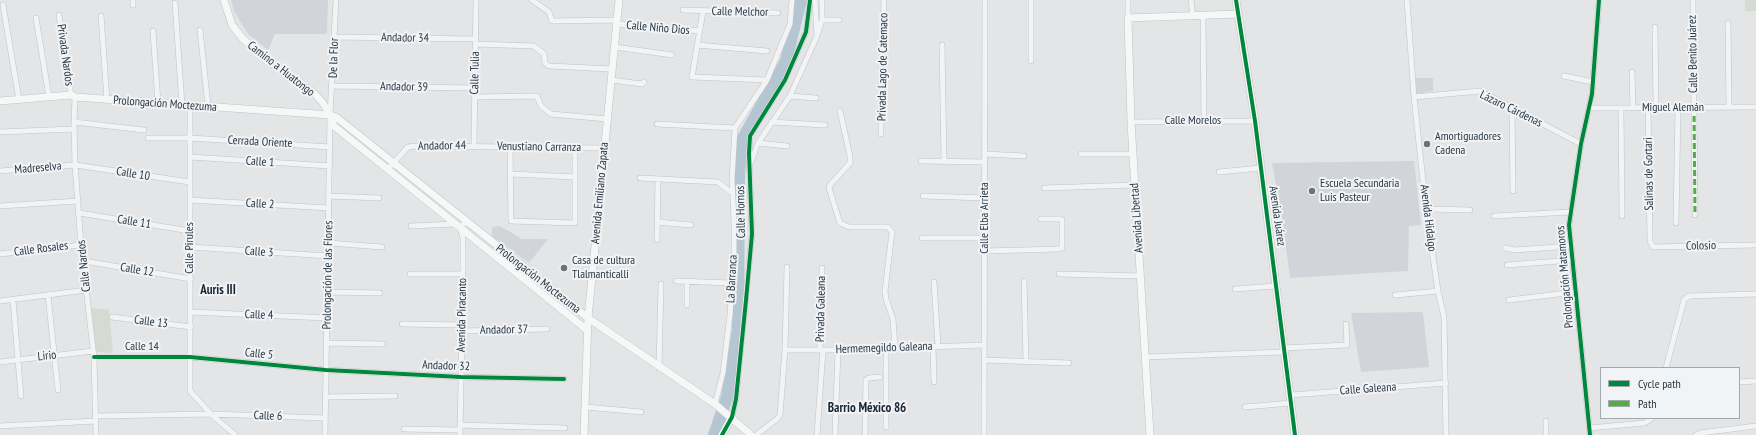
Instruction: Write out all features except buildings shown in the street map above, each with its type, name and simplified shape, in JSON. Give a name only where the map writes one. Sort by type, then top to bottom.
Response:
[{"type":"main road","name":"Camino a Huatongo","points":[[224,0],[232,26],[243,39],[271,63],[315,94],[323,103],[330,115]]},
{"type":"main road","name":"Avenida Emiliano Zapata","points":[[584,435],[587,330],[619,0]]},
{"type":"main road","name":"Avenida Juárez","points":[[1236,0],[1255,121],[1295,435]]},
{"type":"main road","points":[[1128,18],[1238,14]]},
{"type":"main road","name":"Avenida Libertad","points":[[1128,18],[1131,122],[1150,435]]},
{"type":"main road","name":"Prolongación Moctezuma","points":[[0,101],[73,96],[107,100],[330,115],[336,117],[393,162],[461,224],[587,330]]},
{"type":"main road","name":"Prolongación Moctezuma","points":[[330,115],[334,126],[388,169],[588,318],[659,368],[716,405],[751,435]]},
{"type":"main road","name":"Calle Hornos","points":[[722,435],[730,416]]},
{"type":"street","name":"De la Flor","points":[[330,115],[333,86],[336,0]]},
{"type":"street","name":"Calle Tulia","points":[[474,146],[476,0]]},
{"type":"street","name":"Calle Niño Dios","points":[[532,0],[549,12],[552,21],[617,22],[700,31]]},
{"type":"street","points":[[657,124],[735,128],[766,80],[790,24],[792,0]]},
{"type":"street","name":"Calle Hornos","points":[[730,416],[736,399],[752,240],[750,136],[785,80],[806,32],[810,0]]},
{"type":"street","points":[[815,0],[817,36]]},
{"type":"street","points":[[750,165],[758,143],[790,96],[817,36],[822,20],[822,0]]},
{"type":"street","name":"Privada Lago de Catemaco","points":[[881,134],[884,0]]},
{"type":"street","name":"Calle Elba Arrieta","points":[[984,435],[985,0]]},
{"type":"street","points":[[1031,0],[1032,61]]},
{"type":"street","name":"Avenida Libertad","points":[[1128,0],[1128,18]]},
{"type":"street","points":[[1191,0],[1193,16]]},
{"type":"street","name":"Avenida Hidalgo","points":[[1407,0],[1414,97],[1426,209],[1438,291],[1444,317],[1446,435]]},
{"type":"street","name":"Prolongación Matamoros","points":[[1590,435],[1569,225],[1581,144],[1590,108],[1599,0]]},
{"type":"street","name":"Calle Benito Juárez","points":[[1693,0],[1695,215]]},
{"type":"street","name":"Calle Pirules","points":[[175,3],[190,138],[190,391],[211,414]]},
{"type":"street","points":[[3,4],[19,100]]},
{"type":"street","name":"Calle Melchor","points":[[683,10],[778,13]]},
{"type":"street","points":[[703,11],[692,77],[766,80]]},
{"type":"street","name":"Privada Nardos","points":[[59,15],[73,96]]},
{"type":"street","points":[[1203,15],[1204,121]]},
{"type":"street","points":[[101,16],[107,100]]},
{"type":"street","points":[[36,18],[49,97]]},
{"type":"street","points":[[822,20],[839,20]]},
{"type":"street","points":[[1728,23],[1729,107]]},
{"type":"street","points":[[1656,27],[1656,108]]},
{"type":"street","points":[[200,30],[208,106]]},
{"type":"street","points":[[153,31],[158,103]]},
{"type":"street","name":"Andador 34","points":[[334,37],[475,42],[534,46],[544,54],[545,63],[549,66],[612,69]]},
{"type":"street","points":[[942,45],[944,161]]},
{"type":"street","points":[[697,46],[767,51]]},
{"type":"street","points":[[615,47],[672,55]]},
{"type":"street","points":[[1632,72],[1633,108]]},
{"type":"street","points":[[1564,76],[1593,82]]},
{"type":"street","points":[[611,80],[642,84],[644,82]]},
{"type":"street","name":"Andador 39","points":[[333,86],[475,88]]},
{"type":"street","name":"Lázaro Cárdenas","points":[[1414,97],[1480,92],[1581,144]]},
{"type":"street","name":"Calle Nardos","points":[[73,96],[75,165],[81,244],[94,357],[96,435]]},
{"type":"street","points":[[475,98],[537,96],[541,106],[551,114],[607,119]]},
{"type":"street","points":[[790,96],[816,98]]},
{"type":"street","name":"Miguel Alemán","points":[[1590,108],[1756,107]]},
{"type":"street","points":[[1620,108],[1622,216]]},
{"type":"street","name":"Salinas de Gortari","points":[[1648,108],[1650,241]]},
{"type":"street","points":[[1676,223],[1678,108]]},
{"type":"street","points":[[1512,109],[1513,191]]},
{"type":"street","points":[[840,111],[850,156],[850,163],[829,188],[840,223],[849,228],[888,227],[892,232],[885,291],[886,299],[893,319],[895,348]]},
{"type":"street","name":"Prolongación de las Flores","points":[[325,435],[330,115]]},
{"type":"street","name":"Calle Morelos","points":[[1131,122],[1255,121]]},
{"type":"street","points":[[74,122],[144,130]]},
{"type":"street","points":[[771,122],[825,124]]},
{"type":"street","name":"La Barranca","points":[[716,405],[723,373],[732,283],[734,221],[732,193],[735,128]]},
{"type":"street","points":[[0,132],[74,129]]},
{"type":"street","name":"Cerrada Oriente","points":[[148,138],[190,138],[330,147]]},
{"type":"street","points":[[758,143],[787,146]]},
{"type":"street","name":"Venustiano Carranza","points":[[474,146],[604,148]]},
{"type":"street","name":"Andador 44","points":[[388,169],[393,162],[408,148],[474,146]]},
{"type":"street","points":[[510,146],[512,174],[511,221],[575,223],[575,147]]},
{"type":"street","points":[[985,154],[1024,156]]},
{"type":"street","points":[[1081,154],[1133,154]]},
{"type":"street","name":"Calle 1","points":[[190,157],[330,166]]},
{"type":"street","points":[[921,161],[985,162]]},
{"type":"street","name":"Madreselva","points":[[0,171],[75,165]]},
{"type":"street","name":"Calle 10","points":[[75,165],[190,182]]},
{"type":"street","points":[[1219,172],[1260,168]]},
{"type":"street","points":[[512,174],[575,177]]},
{"type":"street","points":[[640,178],[718,182],[732,193]]},
{"type":"street","points":[[657,240],[658,179]]},
{"type":"street","points":[[1044,188],[1135,185]]},
{"type":"street","points":[[329,196],[379,198]]},
{"type":"street","points":[[923,196],[985,198]]},
{"type":"street","points":[[0,206],[78,200]]},
{"type":"street","name":"Calle 2","points":[[190,200],[329,208]]},
{"type":"street","points":[[1426,209],[1470,210]]},
{"type":"street","points":[[1494,216],[1571,212]]},
{"type":"street","name":"Calle 11","points":[[79,213],[190,231]]},
{"type":"street","points":[[985,251],[1062,248],[1062,220],[1041,219]]},
{"type":"street","points":[[657,222],[691,224]]},
{"type":"street","points":[[411,226],[461,224]]},
{"type":"street","name":"Avenida Piracanto","points":[[460,430],[463,274],[463,240],[461,224]]},
{"type":"street","points":[[922,238],[985,238]]},
{"type":"street","name":"Colosio","points":[[1650,241],[1653,247],[1756,245]]},
{"type":"street","points":[[329,243],[382,247]]},
{"type":"street","name":"Calle Rosales","points":[[0,254],[81,244]]},
{"type":"street","points":[[1505,248],[1515,250],[1571,246]]},
{"type":"street","name":"Calle 3","points":[[190,247],[328,256]]},
{"type":"street","points":[[1507,265],[1572,260]]},
{"type":"street","name":"Calle 12","points":[[84,261],[190,279]]},
{"type":"street","points":[[756,435],[780,415],[785,350],[787,267]]},
{"type":"street","name":"Privada Galeana","points":[[817,435],[821,350],[822,268]]},
{"type":"street","points":[[410,274],[463,274]]},
{"type":"street","points":[[1059,274],[1141,276]]},
{"type":"street","points":[[676,281],[732,283]]},
{"type":"street","points":[[687,281],[687,306]]},
{"type":"street","points":[[1024,281],[1026,361]]},
{"type":"street","points":[[934,282],[934,382]]},
{"type":"street","points":[[659,368],[661,284]]},
{"type":"street","points":[[1235,289],[1276,286]]},
{"type":"street","points":[[0,302],[87,290]]},
{"type":"street","points":[[1395,295],[1438,291]]},
{"type":"street","points":[[328,292],[380,293]]},
{"type":"street","points":[[1509,300],[1575,292]]},
{"type":"street","points":[[1666,367],[1684,300],[1689,296],[1756,294]]},
{"type":"street","points":[[48,295],[58,390]]},
{"type":"street","points":[[13,300],[21,396]]},
{"type":"street","name":"Calle 4","points":[[191,312],[327,318]]},
{"type":"street","name":"Calle 13","points":[[112,317],[191,327]]},
{"type":"street","name":"Andador 37","points":[[402,324],[462,328],[547,329]]},
{"type":"street","points":[[1146,357],[1284,350],[1347,345],[1346,324]]},
{"type":"street","points":[[327,343],[383,344]]},
{"type":"street","name":"Hermemegildo Galeana","points":[[785,350],[838,350],[984,345]]},
{"type":"street","points":[[886,348],[886,427]]},
{"type":"street","points":[[835,435],[838,350]]},
{"type":"street","name":"Lirio","points":[[0,362],[93,351]]},
{"type":"street","name":"Calle 14","points":[[94,357],[190,357]]},
{"type":"street","name":"Calle 5","points":[[190,357],[326,370]]},
{"type":"street","points":[[984,360],[1070,363]]},
{"type":"street","name":"Andador 32","points":[[326,370],[461,377],[564,379]]},
{"type":"street","points":[[865,435],[866,380],[869,378],[880,377]]},
{"type":"street","points":[[1740,382],[1756,380]]},
{"type":"street","name":"Calle Galeana","points":[[1291,395],[1446,383]]},
{"type":"street","points":[[325,397],[395,396]]},
{"type":"street","points":[[1245,407],[1291,403]]},
{"type":"street","points":[[585,407],[641,412]]},
{"type":"street","points":[[0,426],[96,419],[211,414],[235,435]]},
{"type":"street","name":"Calle 6","points":[[211,414],[325,418]]},
{"type":"street","points":[[1589,428],[1645,423],[1651,419]]},
{"type":"street","points":[[1546,421],[1546,435]]},
{"type":"street","points":[[1696,435],[1700,433],[1756,426]]},
{"type":"street","points":[[404,429],[460,430],[565,428]]},
{"type":"shaded area","points":[[231,0],[328,0],[327,34],[275,34],[268,50],[248,34],[234,11]]},
{"type":"shaded area","points":[[1745,0],[1756,0],[1756,11],[1745,11]]},
{"type":"shaded area","points":[[1414,78],[1433,78],[1433,91],[1415,94]]},
{"type":"shaded area","points":[[1414,161],[1421,225],[1409,226],[1408,271],[1290,278],[1283,223],[1272,163]]},
{"type":"shaded area","points":[[500,226],[522,239],[548,239],[529,263],[492,236],[492,227]]},
{"type":"shaded area","points":[[91,308],[109,310],[113,353],[96,352]]},
{"type":"shaded area","points":[[1423,312],[1429,367],[1361,372],[1351,313]]},
{"type":"waterway","points":[[714,435],[727,397],[738,330],[739,175],[742,140],[786,61],[801,0]]},
{"type":"marked path","points":[[1694,107],[1695,215]]},
{"type":"cycle path","points":[[722,435],[732,417],[736,399],[746,300],[752,234],[749,153],[750,136],[785,80],[806,32],[810,0]]},
{"type":"cycle path","points":[[1236,0],[1255,121],[1295,435]]},
{"type":"cycle path","points":[[1590,435],[1569,225],[1581,144],[1592,94],[1599,0]]},
{"type":"cycle path","points":[[94,357],[190,357],[326,370],[461,377],[564,379]]},
{"type":"place","name":"Amortiguadores Cadena","points":[[1427,144]]},
{"type":"place","name":"Escuela Secundaria Luis Pasteur","points":[[1312,191]]},
{"type":"place","name":"Casa de cultura Tlalmanticalli","points":[[564,268]]},
{"type":"district","name":"Auris III","points":[[218,290]]},
{"type":"district","name":"Barrio México 86","points":[[867,408]]}]
